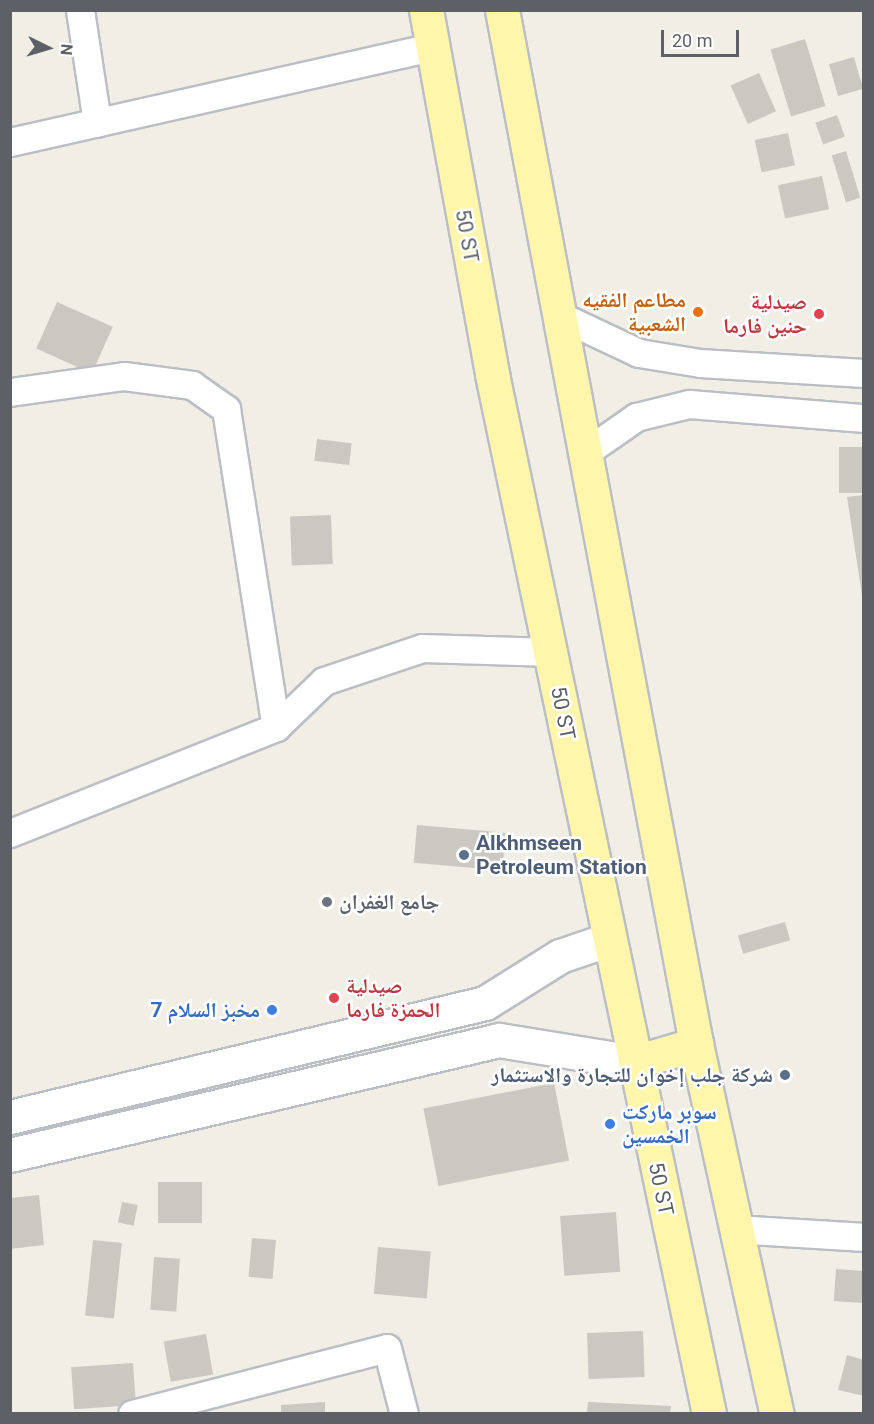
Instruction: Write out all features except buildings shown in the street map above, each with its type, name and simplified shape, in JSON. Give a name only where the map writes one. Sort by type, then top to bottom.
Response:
[{"type":"main road","name":"50 ST","points":[[426,10],[492,374],[551,652],[607,940],[709,1413]]},
{"type":"main road","points":[[502,10],[560,316],[583,454],[696,1044],[777,1413]]},
{"type":"main road","points":[[635,1062],[696,1044]]},
{"type":"street","points":[[80,10],[97,123]]},
{"type":"street","points":[[10,142],[433,46]]},
{"type":"street","points":[[560,316],[639,353],[700,363],[864,373]]},
{"type":"street","points":[[10,392],[124,376],[192,384],[226,409],[276,727]]},
{"type":"street","points":[[583,454],[636,417],[689,404],[864,418]]},
{"type":"street","points":[[10,833],[276,727],[324,681],[422,648],[551,652]]},
{"type":"street","points":[[10,1118],[485,1003],[560,956],[607,940]]},
{"type":"street","points":[[10,1155],[499,1040],[635,1062]]},
{"type":"street","points":[[735,1229],[864,1237]]},
{"type":"street","points":[[140,1413],[387,1348],[404,1413]]},
{"type":"place","name":"مطاعم الفقيه الشعبية","points":[[698,312]]},
{"type":"place","name":"صيدلية حنين فارما","points":[[819,314]]},
{"type":"place","name":"Alkhmseen Petroleum Station","points":[[464,855]]},
{"type":"place","name":"جامع الغفران","points":[[327,902]]},
{"type":"place","name":"صيدلية الحمزة فارما","points":[[334,998]]},
{"type":"place","name":"مخبز السلام 7","points":[[272,1010]]},
{"type":"place","name":"شركة جلب إخوان للتجارة والاستثمار","points":[[785,1075]]},
{"type":"place","name":"سوبر ماركت الخمسين","points":[[610,1124]]}]
